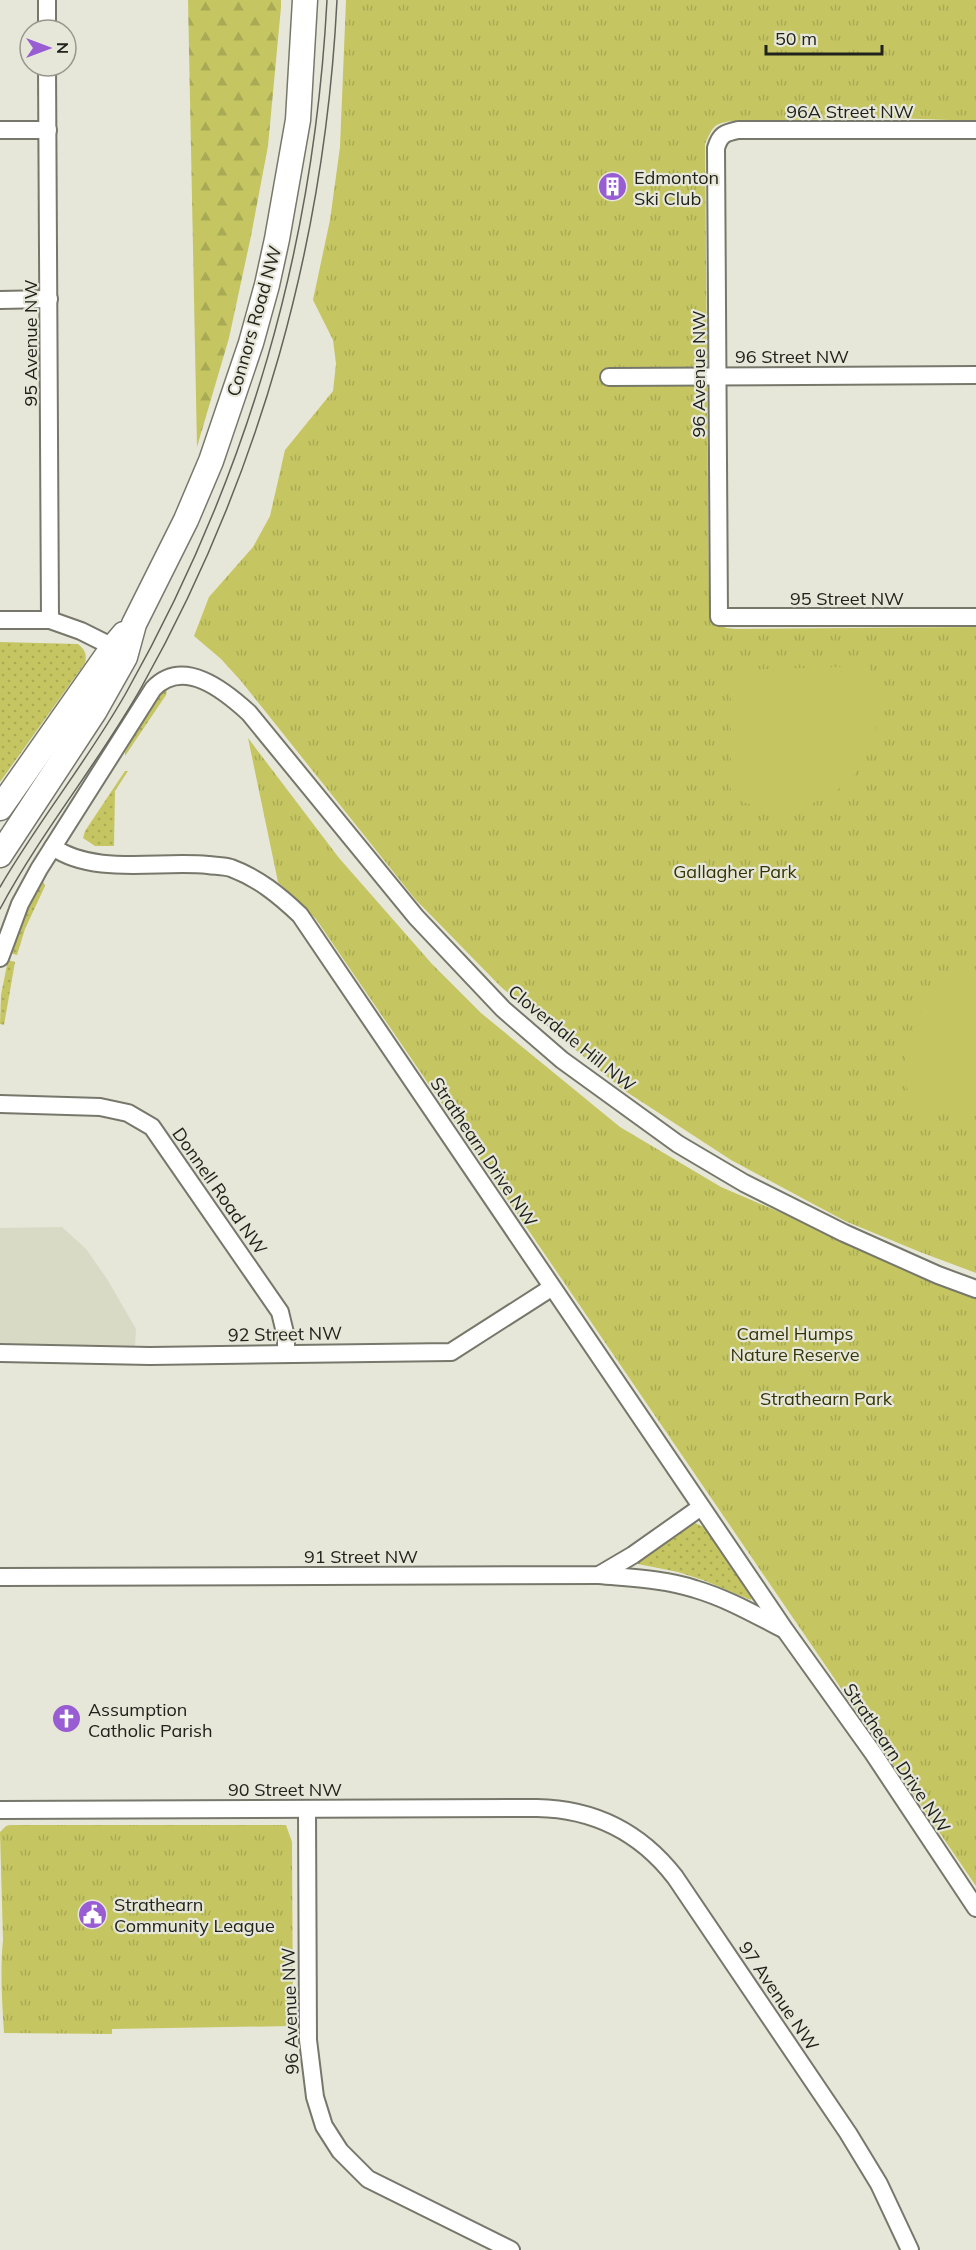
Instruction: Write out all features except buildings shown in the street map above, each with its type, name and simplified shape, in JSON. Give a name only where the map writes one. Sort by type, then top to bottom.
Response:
[{"type":"main road","name":"Connors Road NW","points":[[0,855],[94,712],[125,657],[134,624],[186,520],[211,461],[241,374],[267,285],[286,197],[298,120],[305,0]]},
{"type":"main road","name":"Connors Road NW","points":[[0,808],[113,647],[134,624]]},
{"type":"street","points":[[47,0],[47,18]]},
{"type":"street","name":"95 Avenue NW","points":[[47,78],[50,620]]},
{"type":"street","points":[[0,130],[48,130]]},
{"type":"street","name":"96A Street NW","points":[[724,133],[738,130],[976,130]]},
{"type":"street","name":"96 Avenue NW","points":[[718,617],[716,148],[724,133]]},
{"type":"street","points":[[0,300],[49,299]]},
{"type":"street","name":"96 Street NW","points":[[609,377],[976,375]]},
{"type":"street","name":"95 Street NW","points":[[718,617],[976,617]]},
{"type":"street","points":[[0,620],[50,620],[81,631],[113,647]]},
{"type":"street","name":"Cloverdale Hill NW","points":[[53,847],[153,689],[169,677],[194,676],[206,681],[249,713],[416,917],[503,1009],[562,1060],[678,1144],[744,1183],[844,1233],[938,1275],[976,1289]]},
{"type":"street","points":[[0,958],[20,904],[53,847]]},
{"type":"street","name":"Strathearn Drive NW","points":[[53,847],[70,858],[112,864],[181,863],[229,867],[256,880],[282,898],[300,915],[551,1288],[785,1630],[873,1753],[976,1908]]},
{"type":"street","name":"Donnell Road NW","points":[[0,1104],[100,1107],[128,1113],[152,1127],[280,1312],[286,1337],[286,1353]]},
{"type":"street","name":"92 Street NW","points":[[0,1353],[150,1356],[452,1352],[551,1288]]},
{"type":"street","points":[[599,1575],[633,1555],[701,1507]]},
{"type":"street","name":"Strathearn Drive NW","points":[[599,1575],[656,1580],[696,1589],[733,1603],[785,1630]]},
{"type":"street","name":"91 Street NW","points":[[0,1577],[599,1575]]},
{"type":"street","name":"90 Street NW","points":[[0,1810],[537,1808],[569,1810]]},
{"type":"street","name":"96 Avenue NW","points":[[307,1809],[308,2040],[315,2097],[324,2126],[340,2151],[368,2179],[510,2250]]},
{"type":"street","name":"97 Avenue NW","points":[[569,1810],[597,1818],[630,1834],[656,1854],[675,1876],[848,2133],[884,2194],[910,2250]]},
{"type":"shaded area","points":[[62,1227],[86,1249],[107,1279],[136,1329],[135,1346],[0,1344],[0,1228]]},
{"type":"green space","points":[[188,0],[281,0],[268,146],[229,338],[197,447]]},
{"type":"green space","name":"Gallagher Park","points":[[346,0],[976,0],[976,121],[894,118],[731,121],[714,127],[705,144],[709,601],[712,620],[726,628],[736,629],[976,627],[976,1273],[845,1221],[731,1160],[622,1089],[501,987],[415,899],[241,681],[221,659],[194,636],[209,597],[253,547],[270,516],[285,450],[333,391],[336,364],[333,340],[313,300],[330,220],[340,147]]},
{"type":"green space","points":[[0,642],[78,644],[84,650],[86,657],[85,663],[0,782]]},
{"type":"green space","points":[[869,666],[877,700],[875,731],[865,759],[847,782],[824,798],[796,807],[764,807],[731,797],[731,680],[740,670]]},
{"type":"green space","points":[[167,689],[166,695],[125,756],[125,752],[157,697]]},
{"type":"green space","name":"Strathearn Park","points":[[248,738],[339,858],[432,964],[481,1013],[620,1127],[721,1187],[976,1296],[976,1886],[316,919],[278,882]]},
{"type":"green space","points":[[125,771],[128,771],[115,791],[114,846],[95,846],[83,838],[85,831]]},
{"type":"green space","points":[[43,881],[45,886],[25,929],[17,955],[10,953],[30,900]]},
{"type":"green space","points":[[8,960],[15,962],[4,1025],[0,1024],[1,995]]},
{"type":"green space","points":[[976,971],[976,1108],[913,1109],[907,1088],[905,1066],[907,1045],[913,1025],[923,1007],[937,992],[955,980]]},
{"type":"green space","points":[[695,1523],[704,1527],[752,1597],[751,1600],[678,1572],[638,1564],[639,1560]]},
{"type":"green space","points":[[10,1825],[286,1825],[292,1842],[293,2026],[112,2029],[112,2034],[4,2033],[0,1832]]},
{"type":"tram line","points":[[0,887],[126,693],[169,611],[207,528],[240,444],[267,358],[290,271],[307,182],[320,92],[327,0]]},
{"type":"tram line","points":[[0,909],[33,853],[107,744],[141,688],[183,607],[220,525],[252,441],[279,355],[301,268],[318,180],[330,90],[337,0]]},
{"type":"place","name":"Edmonton Ski Club","points":[[613,187]]},
{"type":"place","name":"Assumption Catholic Parish","points":[[67,1719]]},
{"type":"place","name":"Strathearn Community League","points":[[93,1914]]},
{"type":"park label","name":"Camel Humps Nature Reserve","points":[[795,1343]]}]
